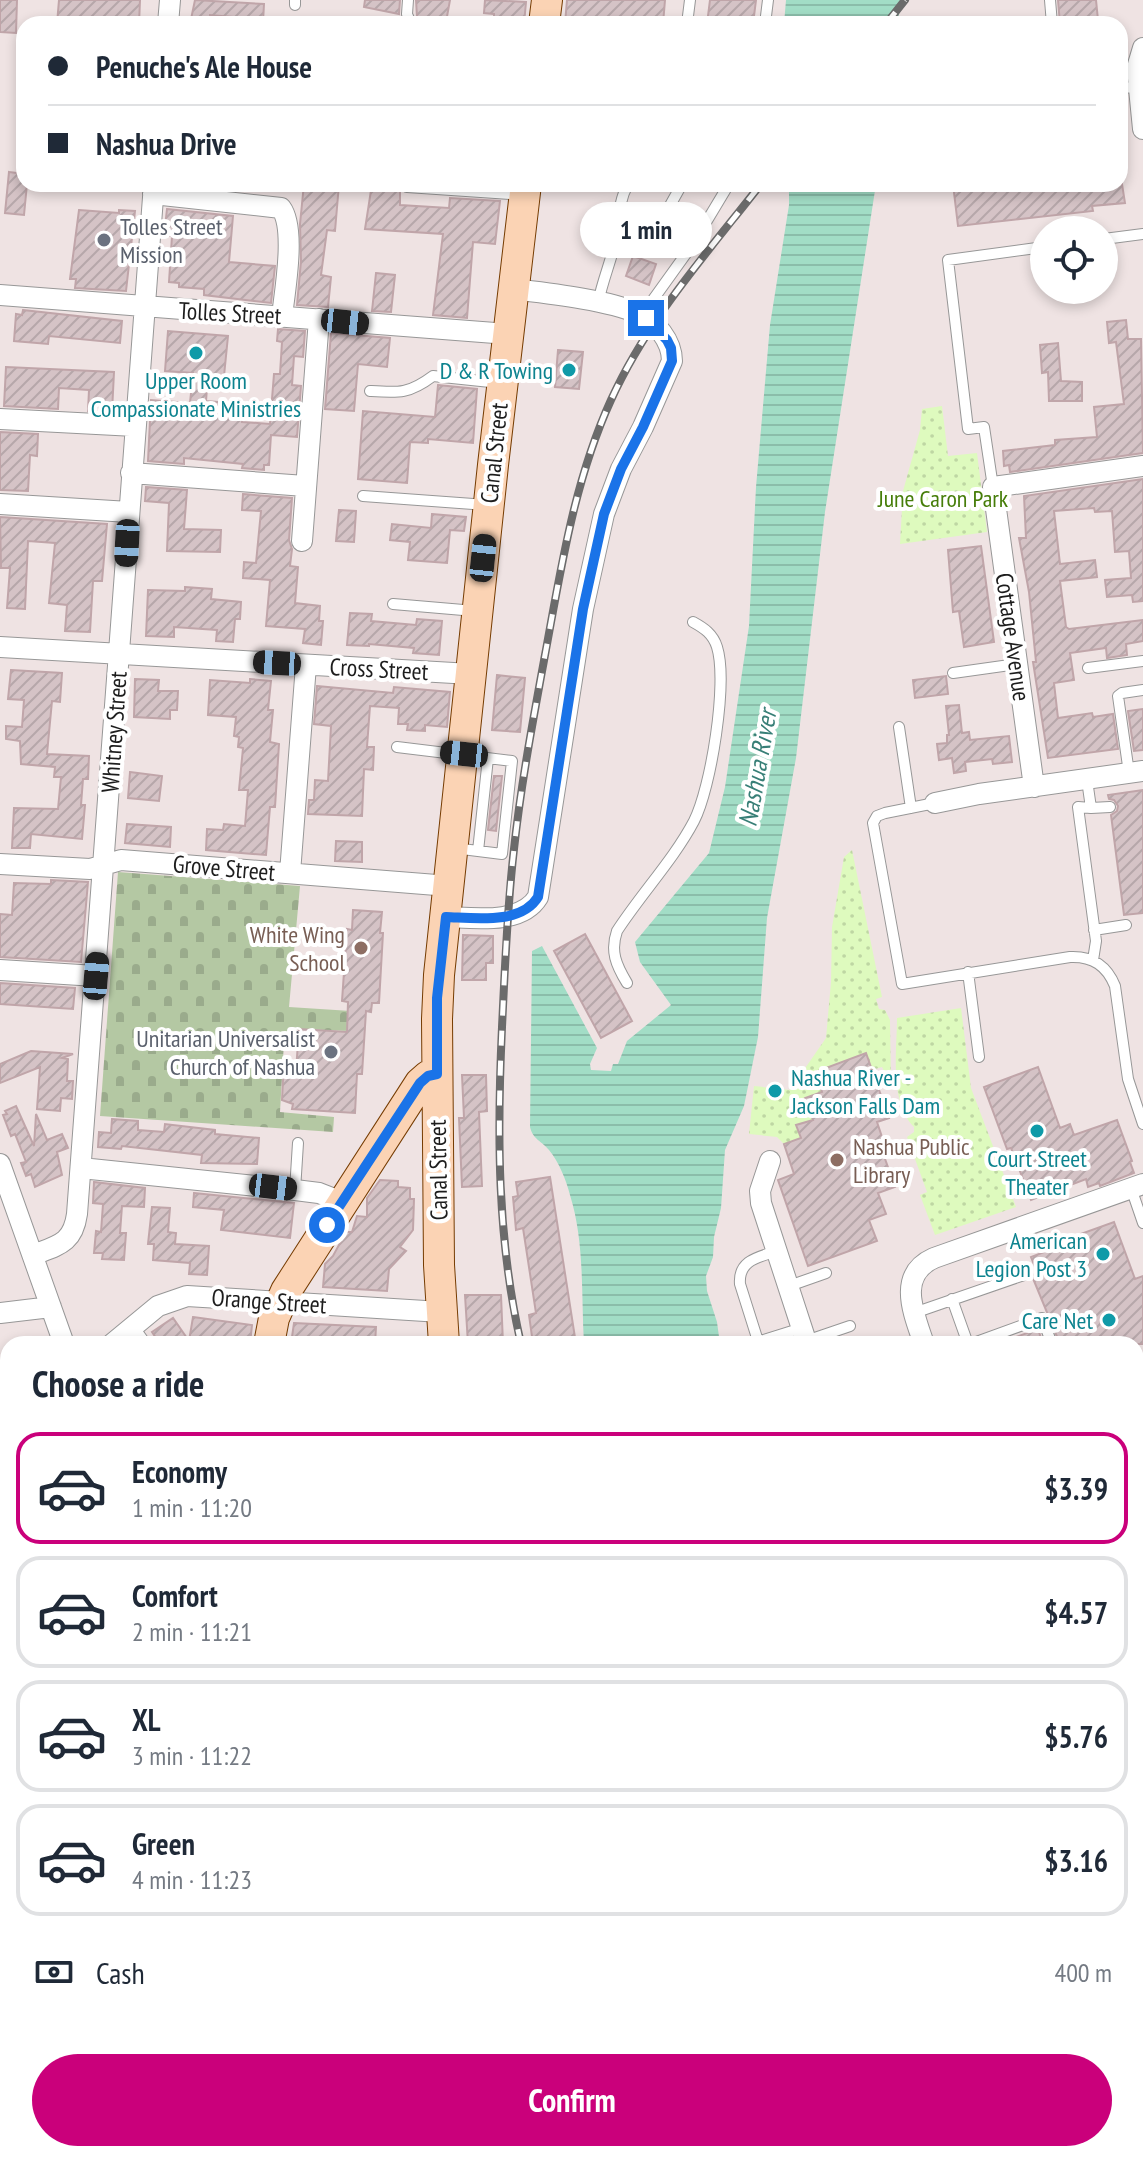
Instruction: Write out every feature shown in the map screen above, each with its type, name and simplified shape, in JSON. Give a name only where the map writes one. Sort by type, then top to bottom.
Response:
[{"type":"street","points":[[1143,48],[1129,88],[1143,129]]},
{"type":"street","name":"Whitney Street","points":[[33,1255],[66,1241],[73,1233],[77,1214],[154,192]]},
{"type":"street","points":[[174,192],[281,208],[286,215],[288,234],[282,316]]},
{"type":"street","name":"Canal Street","points":[[443,1336],[437,998],[449,886],[466,849],[476,756],[471,674],[525,192]]},
{"type":"street","points":[[446,917],[508,916],[531,906],[538,897],[583,609],[604,514],[621,469],[672,361],[667,340],[642,315],[598,303],[513,289]]},
{"type":"street","name":"Tolles Street","points":[[0,295],[508,334]]},
{"type":"street","points":[[302,541],[319,319]]},
{"type":"street","points":[[0,419],[135,426]]},
{"type":"street","points":[[993,487],[1143,466]]},
{"type":"street","points":[[131,473],[305,486]]},
{"type":"street","name":"Cottage Avenue","points":[[993,487],[1034,787]]},
{"type":"street","points":[[0,504],[129,512]]},
{"type":"street","name":"Cross Street","points":[[0,647],[471,674]]},
{"type":"street","points":[[290,873],[306,665]]},
{"type":"street","points":[[935,803],[1136,772]]},
{"type":"street","name":"Grove Street","points":[[0,864],[90,869],[121,860],[449,886]]},
{"type":"street","points":[[0,970],[96,976]]},
{"type":"street","points":[[271,1336],[279,1303],[342,1202],[420,1083],[428,1076],[437,1074]]},
{"type":"street","points":[[770,1161],[760,1197],[805,1336]]},
{"type":"street","points":[[0,1164],[5,1191],[33,1255],[61,1336]]},
{"type":"street","points":[[81,1168],[319,1193],[342,1202]]},
{"type":"street","points":[[921,1336],[910,1294],[912,1279],[929,1260],[1137,1186]]},
{"type":"street","name":"Orange Street","points":[[121,1336],[167,1301],[187,1296],[441,1312]]},
{"type":"street","points":[[0,1313],[51,1307]]},
{"type":"lane","points":[[598,303],[616,238],[624,192]]},
{"type":"lane","points":[[616,238],[649,243],[678,192]]},
{"type":"lane","points":[[642,315],[693,244],[724,192]]},
{"type":"lane","points":[[1118,237],[1143,234]]},
{"type":"lane","points":[[993,487],[984,427],[968,429],[948,260],[1030,249]]},
{"type":"lane","points":[[370,391],[404,393],[416,389],[433,376],[502,383]]},
{"type":"lane","points":[[363,496],[489,505]]},
{"type":"lane","points":[[393,604],[477,612]]},
{"type":"lane","points":[[627,983],[613,954],[617,931],[692,824],[705,792],[715,738],[720,674],[717,645],[705,628],[693,622]]},
{"type":"lane","points":[[1088,668],[1143,661]]},
{"type":"lane","points":[[953,673],[1017,664]]},
{"type":"lane","points":[[1136,772],[1118,696],[1143,690]]},
{"type":"lane","points":[[899,727],[911,808]]},
{"type":"lane","points":[[397,747],[512,761],[502,854],[466,849]]},
{"type":"lane","points":[[1087,780],[1091,808]]},
{"type":"lane","points":[[935,803],[881,815],[872,827],[902,984],[1070,957],[1093,960],[1108,973],[1115,986],[1126,1072],[1140,1103],[1143,1124]]},
{"type":"lane","points":[[1093,960],[1096,949],[1078,807],[1110,807]]},
{"type":"lane","points":[[1094,930],[1126,925]]},
{"type":"lane","points":[[968,972],[979,1057]]},
{"type":"lane","points":[[295,1190],[298,1143]]},
{"type":"lane","points":[[1137,1186],[1143,1223]]},
{"type":"lane","points":[[753,1336],[740,1274],[749,1262],[777,1251]]},
{"type":"lane","points":[[789,1286],[826,1273]]},
{"type":"lane","points":[[914,1313],[1024,1275]]},
{"type":"lane","points":[[952,1299],[966,1336]]},
{"type":"lane","points":[[991,1336],[1042,1318],[1049,1336]]},
{"type":"lane","points":[[133,1326],[140,1336]]},
{"type":"lane","points":[[809,1336],[850,1326]]},
{"type":"green space","name":"June Caron Park","points":[[942,406],[948,456],[977,453],[987,532],[900,544],[903,491],[920,430],[922,409]]},
{"type":"green space","points":[[852,850],[882,997],[876,999],[879,1009],[885,1010],[890,1020],[891,1085],[882,1067],[872,1070],[866,1054],[815,1072],[822,1092],[806,1099],[813,1120],[797,1125],[801,1138],[784,1144],[777,1137],[749,1134],[754,1086],[790,1090],[826,1038],[832,927],[844,857]]},
{"type":"green space","points":[[118,872],[300,886],[289,1007],[351,1011],[349,1031],[298,1029],[284,1042],[280,1112],[334,1117],[333,1132],[100,1116]]},
{"type":"green space","points":[[961,1008],[971,1088],[1016,1207],[935,1235],[920,1195],[927,1192],[907,1137],[914,1132],[914,1127],[906,1116],[898,1090],[897,1018]]},
{"type":"water","points":[[786,0],[902,0],[899,16],[785,16]]},
{"type":"water","name":"Nashua River","points":[[789,192],[875,192],[825,512],[796,758],[767,918],[758,1037],[744,1106],[725,1150],[721,1208],[713,1257],[706,1276],[719,1336],[584,1336],[575,1213],[559,1166],[530,1127],[532,951],[542,946],[597,1048],[590,1064],[591,1070],[611,1071],[613,1064],[618,1064],[627,1041],[671,1005],[640,962],[635,942],[709,853],[725,787],[749,626],[756,487],[770,325]]},
{"type":"building","points":[[0,0],[17,0],[16,33],[0,32]]},
{"type":"building","points":[[59,0],[140,0],[139,16],[58,16]]},
{"type":"building","points":[[195,0],[264,4],[263,16],[192,16]]},
{"type":"building","points":[[365,0],[400,0],[399,14],[364,7]]},
{"type":"building","points":[[416,0],[450,0],[447,16],[417,16]]},
{"type":"building","points":[[485,0],[526,2],[525,16],[484,13]]},
{"type":"building","points":[[567,0],[665,0],[664,16],[566,16]]},
{"type":"building","points":[[710,0],[756,0],[754,16],[708,16]]},
{"type":"building","points":[[1058,0],[1096,0],[1098,16],[1059,16]]},
{"type":"building","points":[[9,172],[16,173],[16,192],[26,192],[24,215],[5,213]]},
{"type":"building","points":[[303,192],[338,192],[335,231],[327,230],[321,275],[331,277],[328,307],[297,305]]},
{"type":"building","points":[[371,192],[400,192],[400,205],[449,208],[450,198],[500,201],[495,244],[473,242],[467,318],[433,315],[443,234],[365,229]]},
{"type":"building","points":[[954,192],[1123,192],[1125,203],[1092,206],[1093,211],[958,226]]},
{"type":"building","points":[[167,209],[233,216],[229,262],[275,266],[271,303],[204,295],[204,289],[179,287],[179,283],[169,282],[172,236],[164,236]]},
{"type":"building","points":[[79,210],[135,211],[126,291],[75,288],[76,279],[70,279]]},
{"type":"building","points":[[633,256],[656,264],[649,285],[626,276]]},
{"type":"building","points":[[376,273],[395,275],[391,312],[372,311]]},
{"type":"building","points":[[23,310],[122,321],[120,343],[49,336],[48,344],[14,341],[16,314],[22,315]]},
{"type":"building","points":[[1126,320],[1128,339],[1141,339],[1143,453],[1010,472],[1009,465],[1004,466],[1003,451],[1055,445],[1055,440],[1097,437],[1094,407],[1124,404],[1116,342],[1109,343],[1107,322]]},
{"type":"building","points":[[278,329],[305,331],[303,357],[294,356],[292,385],[301,386],[297,437],[271,435],[269,465],[264,465],[264,470],[242,468],[243,464],[184,458],[184,464],[148,461],[151,400],[190,403],[193,373],[165,371],[168,331],[228,336],[224,376],[208,375],[206,401],[243,404],[242,422],[270,424],[274,374],[280,374],[282,342],[277,341]]},
{"type":"building","points":[[331,333],[390,338],[387,367],[358,364],[354,411],[325,409]]},
{"type":"building","points":[[1058,343],[1061,381],[1082,382],[1082,401],[1049,401],[1048,372],[1042,373],[1040,345]]},
{"type":"building","name":"D & R Towing","points":[[558,350],[583,352],[579,389],[555,387]]},
{"type":"building","points":[[6,367],[114,372],[112,412],[88,411],[89,390],[59,388],[58,409],[4,406]]},
{"type":"building","points":[[438,385],[477,389],[473,443],[428,439],[428,443],[410,442],[407,483],[358,479],[363,411],[435,417]]},
{"type":"building","points":[[0,432],[38,434],[37,456],[30,455],[28,491],[0,490]]},
{"type":"building","points":[[1143,479],[1143,601],[1133,602],[1132,595],[1107,597],[1105,580],[1131,578],[1129,551],[1115,552],[1112,511],[1095,512],[1094,508],[1054,511],[1060,564],[1095,560],[1097,577],[1060,581],[1066,627],[1143,620],[1143,641],[1126,644],[1127,655],[1107,658],[1106,648],[1070,653],[1074,680],[1054,683],[1058,718],[1092,713],[1093,717],[1113,714],[1118,749],[1048,758],[1033,662],[1036,662],[1029,592],[1019,538],[1026,538],[1024,496]]},
{"type":"building","points":[[146,487],[187,490],[184,529],[221,530],[220,552],[167,551],[169,503],[145,501]]},
{"type":"building","points":[[243,494],[292,498],[289,540],[292,549],[290,566],[298,567],[295,603],[320,606],[319,621],[323,621],[321,645],[303,643],[305,629],[266,626],[270,580],[243,578],[244,562],[256,563],[261,511],[242,510]]},
{"type":"building","points":[[339,510],[356,511],[354,542],[336,541]]},
{"type":"building","points":[[432,514],[466,517],[464,531],[450,530],[447,563],[408,560],[410,542],[390,540],[392,524],[431,528]]},
{"type":"building","points":[[0,517],[107,524],[102,581],[93,581],[90,632],[65,631],[67,605],[49,603],[55,543],[28,541],[25,609],[7,608],[10,568],[1,568]]},
{"type":"building","points":[[981,546],[994,642],[964,647],[959,611],[953,612],[948,550]]},
{"type":"building","points":[[185,587],[212,589],[211,599],[241,602],[240,619],[235,619],[233,642],[216,641],[217,630],[174,627],[174,637],[146,636],[148,590],[185,591]]},
{"type":"building","points":[[350,613],[372,614],[371,621],[416,625],[417,619],[442,621],[439,655],[413,653],[414,648],[347,645]]},
{"type":"building","points":[[11,670],[62,673],[60,702],[52,701],[47,754],[89,756],[88,779],[83,779],[81,805],[85,805],[82,839],[31,834],[30,848],[12,848],[14,808],[58,809],[61,777],[54,777],[55,767],[21,764],[20,741],[6,739],[6,726],[22,727],[24,700],[8,699]]},
{"type":"building","points":[[497,675],[525,678],[520,732],[492,730]]},
{"type":"building","points":[[946,676],[948,694],[915,698],[913,680]]},
{"type":"building","points":[[135,679],[159,680],[158,691],[178,691],[177,710],[170,710],[170,719],[134,717]]},
{"type":"building","points":[[250,679],[271,681],[268,710],[273,710],[270,742],[279,744],[275,807],[270,807],[266,855],[206,850],[207,829],[223,830],[224,824],[245,826],[248,790],[239,790],[243,748],[238,747],[239,737],[234,736],[236,717],[208,715],[210,680],[250,683]]},
{"type":"building","points":[[317,686],[393,693],[394,687],[450,692],[447,727],[425,725],[425,731],[407,730],[408,724],[398,724],[399,708],[370,706],[367,747],[374,747],[373,770],[364,769],[362,816],[308,814],[309,800],[314,800],[315,780],[328,781],[331,726],[314,724]]},
{"type":"building","points":[[959,705],[962,733],[969,732],[970,740],[1009,736],[1012,762],[993,764],[992,759],[965,762],[966,771],[954,773],[952,758],[939,760],[937,744],[947,743],[949,735],[946,706]]},
{"type":"building","points":[[1143,709],[1143,750],[1134,751],[1128,711]]},
{"type":"building","points":[[130,772],[162,776],[159,801],[128,798]]},
{"type":"building","points":[[494,776],[502,776],[496,831],[488,830]]},
{"type":"building","points":[[1143,790],[1143,913],[1124,915],[1111,815],[1118,806],[1108,795]]},
{"type":"building","points":[[127,824],[171,827],[170,847],[125,843]]},
{"type":"building","points":[[336,841],[362,842],[362,862],[335,861]]},
{"type":"building","points":[[51,880],[88,882],[81,962],[0,957],[0,914],[12,915],[14,883],[51,884]]},
{"type":"building","points":[[353,910],[382,912],[380,933],[383,933],[379,1003],[372,1003],[371,1012],[366,1011],[362,1074],[357,1074],[355,1113],[292,1109],[293,1104],[282,1100],[283,1080],[286,1070],[296,1071],[299,1029],[347,1032],[348,1002],[342,1001],[347,929],[352,930]]},
{"type":"building","points":[[585,934],[632,1021],[601,1038],[554,951]]},
{"type":"building","points":[[463,935],[493,936],[493,963],[486,963],[486,980],[462,980]]},
{"type":"building","points":[[0,983],[75,988],[73,1009],[0,1004]]},
{"type":"building","points":[[31,1051],[73,1054],[62,1058],[68,1059],[67,1081],[73,1081],[72,1099],[61,1098],[60,1111],[37,1109],[40,1067],[0,1083],[0,1064]]},
{"type":"building","name":"Nashua Public Library","points":[[866,1053],[889,1118],[877,1122],[883,1140],[879,1142],[895,1187],[878,1193],[886,1214],[869,1220],[877,1241],[808,1266],[778,1180],[794,1174],[784,1144],[801,1138],[796,1125],[813,1120],[805,1098],[822,1092],[815,1072]]},
{"type":"building","name":"Court Street Theater","points":[[1038,1067],[1060,1128],[1070,1124],[1074,1135],[1117,1120],[1134,1173],[1100,1186],[1099,1183],[1088,1187],[1086,1179],[1031,1200],[1011,1148],[1007,1149],[984,1087]]},
{"type":"building","points":[[462,1075],[486,1075],[487,1111],[479,1112],[482,1186],[462,1187],[459,1118],[464,1118]]},
{"type":"building","points":[[16,1106],[34,1146],[36,1114],[47,1140],[62,1134],[68,1148],[57,1152],[62,1175],[35,1187],[31,1174],[26,1176],[21,1163],[26,1162],[15,1134],[11,1136],[3,1115]]},
{"type":"building","points":[[112,1119],[138,1121],[138,1130],[164,1132],[165,1124],[215,1130],[215,1134],[259,1138],[257,1164],[201,1163],[202,1155],[122,1146],[121,1149],[98,1147],[99,1132],[111,1133]]},
{"type":"building","points":[[550,1177],[575,1336],[532,1336],[529,1315],[536,1313],[523,1228],[516,1230],[513,1197],[518,1196],[516,1182]]},
{"type":"building","points":[[380,1180],[398,1181],[398,1187],[410,1188],[410,1199],[414,1199],[413,1230],[400,1247],[406,1251],[389,1269],[387,1291],[323,1287],[325,1264],[346,1232],[352,1232],[357,1216],[367,1217],[367,1198]]},
{"type":"building","points":[[94,1182],[145,1188],[144,1207],[122,1206],[120,1233],[126,1233],[124,1260],[102,1259],[103,1253],[94,1253],[96,1231],[101,1232],[103,1204],[93,1203]]},
{"type":"building","points":[[194,1193],[294,1203],[290,1238],[221,1230],[224,1210],[193,1207]]},
{"type":"building","points":[[152,1207],[170,1208],[168,1232],[176,1233],[175,1244],[209,1246],[207,1275],[189,1274],[190,1263],[153,1260],[154,1244],[148,1244]]},
{"type":"building","points":[[1114,1222],[1135,1279],[1143,1276],[1143,1336],[1057,1336],[1032,1276],[1037,1272],[1031,1257],[1052,1249],[1050,1245]]},
{"type":"building","points":[[465,1295],[501,1295],[503,1336],[468,1336]]},
{"type":"building","points":[[193,1317],[252,1325],[251,1336],[190,1336]]},
{"type":"building","points":[[173,1318],[186,1336],[155,1336],[152,1332]]},
{"type":"building","points":[[294,1323],[376,1327],[375,1336],[292,1336]]},
{"type":"building","points":[[1038,1329],[1040,1336],[1019,1336]]},
{"type":"railway","points":[[892,16],[905,0]]},
{"type":"railway","points":[[519,1336],[507,1265],[501,1186],[499,1107],[505,960],[520,800],[563,558],[587,462],[626,371],[679,288],[755,192]]},
{"type":"place","name":"Tolles Street Mission","points":[[104,240]]},
{"type":"place","name":"Upper Room Compassionate Ministries","points":[[196,353]]},
{"type":"place","name":"D & R Towing","points":[[569,370]]},
{"type":"place","name":"White Wing School","points":[[361,948]]},
{"type":"place","name":"Unitarian Universalist Church of Nashua","points":[[331,1052]]},
{"type":"place","name":"Nashua River - Jackson Falls Dam","points":[[775,1091]]},
{"type":"place","name":"Court Street Theater","points":[[1037,1131]]},
{"type":"place","name":"Nashua Public Library","points":[[837,1160]]},
{"type":"place","name":"American Legion Post 3","points":[[1103,1254]]},
{"type":"place","name":"Care Net","points":[[1109,1320]]},
{"type":"route","points":[[327,1225],[420,1083],[428,1076],[437,1074],[437,998],[446,917],[508,916],[531,906],[538,897],[583,609],[604,514],[621,469],[672,361],[667,340],[646,318]]}]
